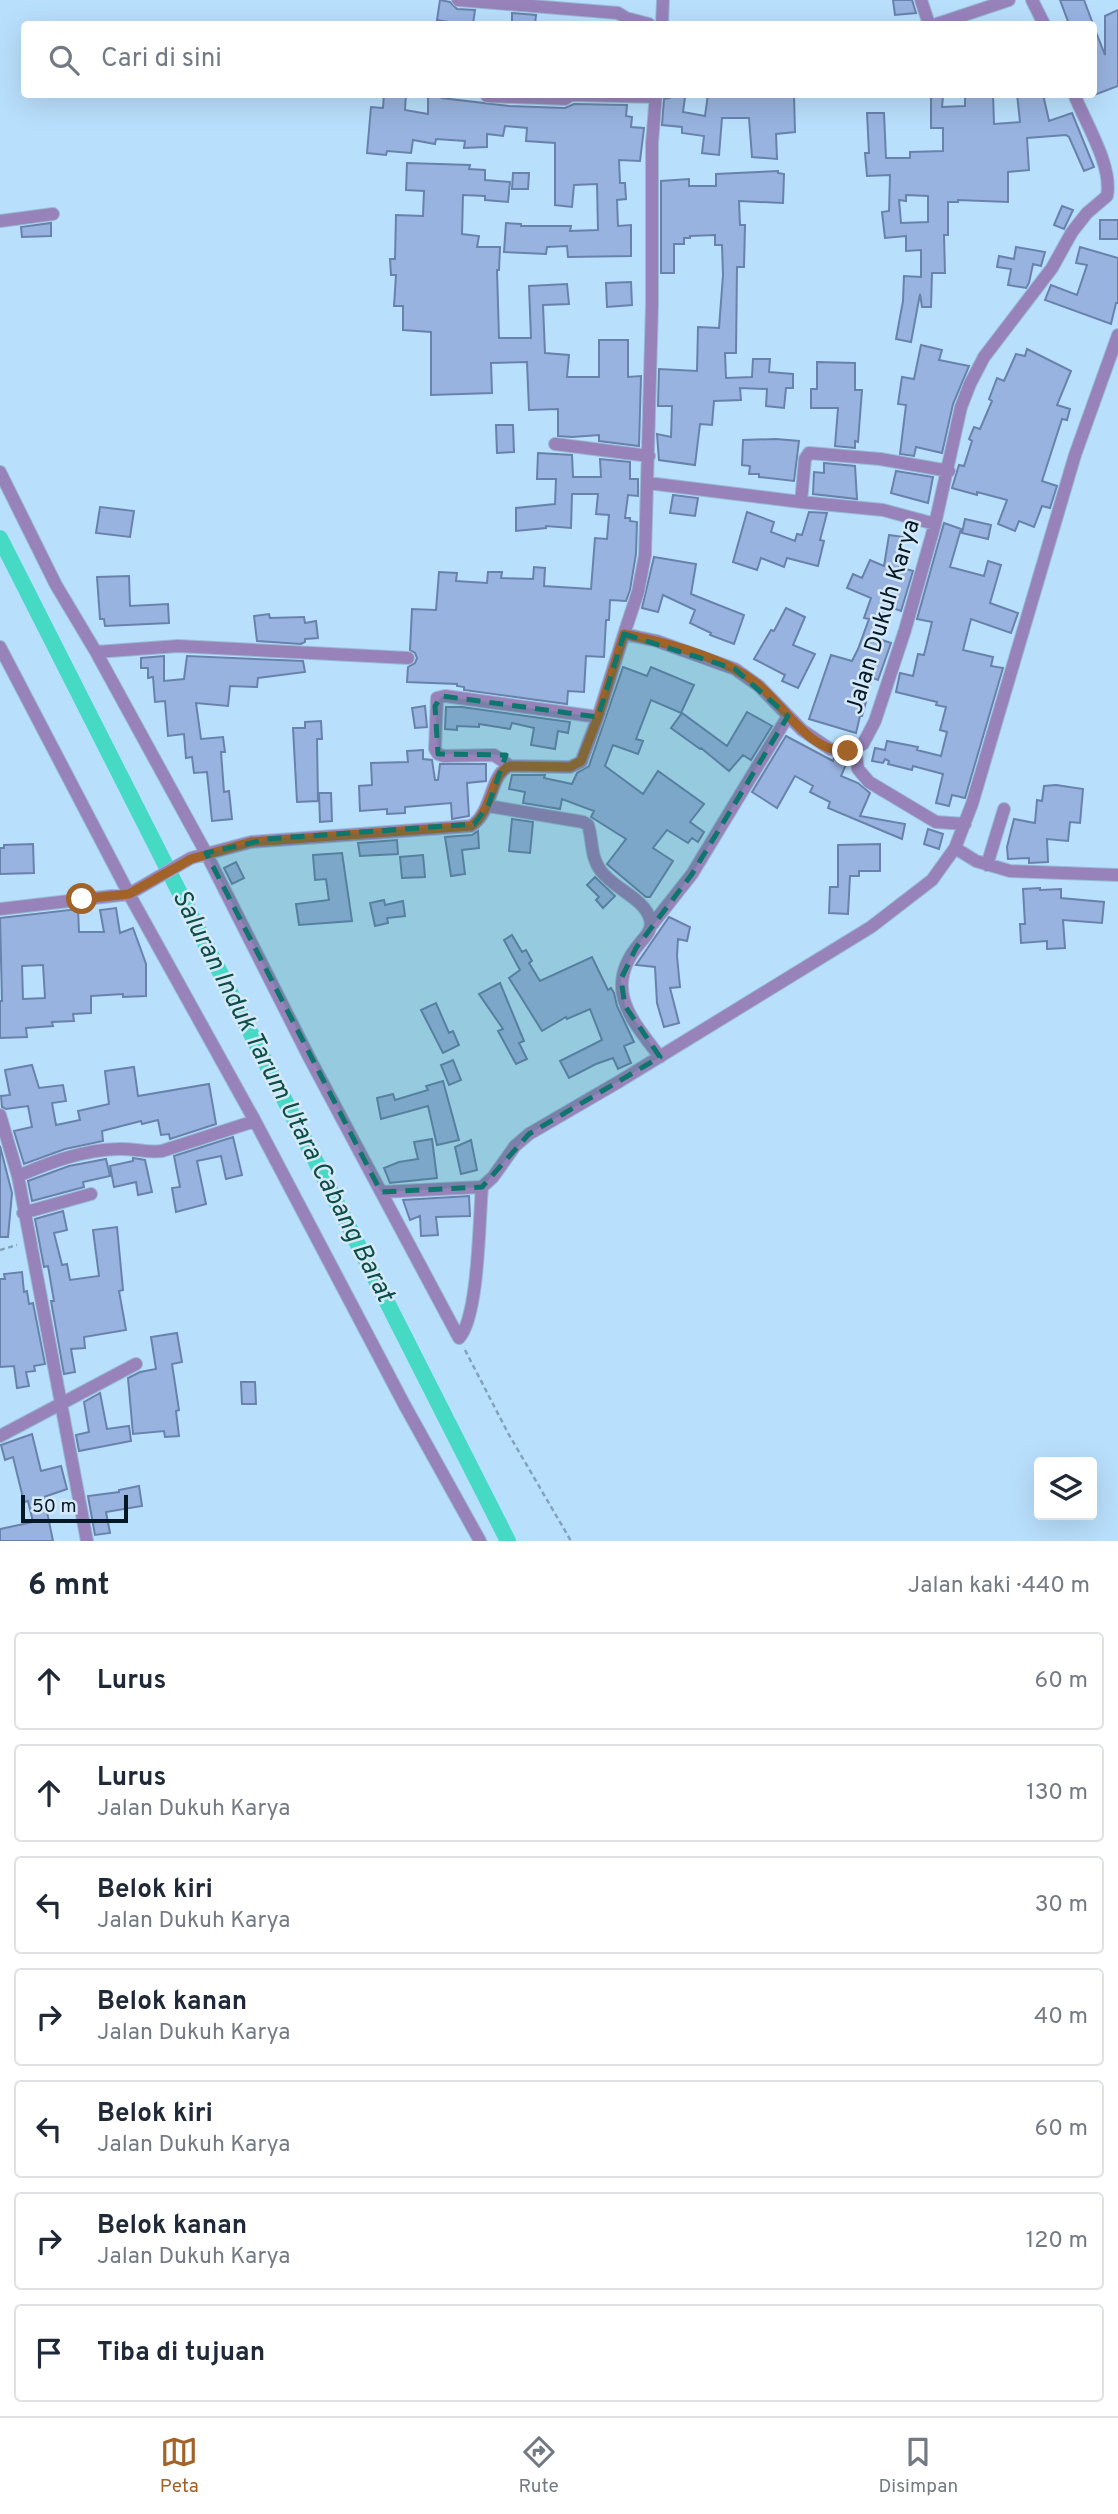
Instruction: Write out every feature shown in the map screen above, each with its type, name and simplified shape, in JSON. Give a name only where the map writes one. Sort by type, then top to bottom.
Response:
[{"type":"street","points":[[458,0],[618,13],[638,21]]},
{"type":"street","points":[[662,21],[663,0]]},
{"type":"street","points":[[921,0],[928,21]]},
{"type":"street","points":[[946,21],[1009,0]]},
{"type":"street","points":[[1032,0],[1042,21]]},
{"type":"street","points":[[539,98],[566,98]]},
{"type":"street","points":[[0,909],[134,891],[191,859],[251,842],[276,838],[468,827],[478,820],[488,806],[501,771],[510,766],[576,766],[581,761],[598,717],[643,571],[649,456],[652,143],[656,98]]},
{"type":"street","name":"Jalan Dukuh Karya","points":[[624,634],[657,641],[735,670],[760,685],[802,730],[830,749],[839,752],[855,749],[863,744],[875,721],[935,524],[949,471],[961,407],[984,357],[1052,268],[1072,232],[1087,213],[1107,195],[1108,184],[1102,159],[1076,98]]},
{"type":"street","points":[[0,221],[53,215]]},
{"type":"street","points":[[380,1192],[482,1186],[493,1177],[515,1146],[529,1134],[871,927],[932,880],[955,848],[965,824],[1075,455],[1118,335]]},
{"type":"street","points":[[555,444],[649,456]]},
{"type":"street","points":[[801,502],[805,459],[809,453],[880,459],[949,471]]},
{"type":"street","points":[[0,472],[56,585],[96,652],[206,853],[380,1192],[459,1338],[465,1332],[474,1291],[482,1186]]},
{"type":"street","points":[[648,483],[883,510],[935,524]]},
{"type":"street","points":[[96,652],[178,646],[408,658]]},
{"type":"street","points":[[0,647],[134,891],[404,1404],[480,1541]]},
{"type":"street","points":[[510,766],[496,755],[438,754],[435,748],[437,698],[445,696],[598,717]]},
{"type":"street","points":[[660,1057],[625,1006],[621,979],[651,926],[692,874],[788,716]]},
{"type":"street","points":[[855,749],[858,769],[869,782],[936,822],[965,824]]},
{"type":"street","points":[[488,806],[588,825],[594,859],[600,871],[615,887],[646,910],[651,926]]},
{"type":"street","points":[[987,865],[1004,809]]},
{"type":"street","points":[[955,848],[987,865],[1010,871],[1118,875]]},
{"type":"street","points":[[0,1115],[18,1176],[87,1541]]},
{"type":"street","points":[[18,1176],[54,1161],[88,1152],[121,1149],[156,1152],[255,1121]]},
{"type":"street","points":[[23,1213],[91,1194]]},
{"type":"street","points":[[0,1436],[136,1364]]},
{"type":"path","points":[[0,1250],[29,1242]]},
{"type":"path","points":[[459,1338],[508,1433],[571,1541]]},
{"type":"highlighted area","points":[[624,634],[735,669],[788,716],[692,874],[636,948],[621,979],[625,1006],[660,1057],[529,1134],[482,1187],[381,1192],[206,853],[268,839],[474,824],[488,806],[506,755],[438,754],[435,706],[442,696],[598,717]]},
{"type":"building","points":[[440,0],[450,2],[457,9],[475,10],[473,21],[437,20]]},
{"type":"building","points":[[893,0],[912,0],[916,13],[895,15]]},
{"type":"building","points":[[1060,0],[1084,0],[1092,21],[1068,21]]},
{"type":"building","points":[[1118,10],[1118,86],[1097,94],[1097,35],[1105,55],[1105,16]]},
{"type":"building","points":[[512,13],[536,15],[535,21],[512,21]]},
{"type":"building","points":[[384,98],[406,98],[405,110],[428,114],[428,98],[565,108],[574,104],[627,105],[626,116],[632,117],[631,127],[644,128],[640,161],[619,160],[620,183],[625,183],[626,199],[617,200],[618,226],[631,225],[631,256],[568,257],[567,246],[547,247],[546,254],[504,252],[506,223],[521,226],[571,226],[570,231],[598,230],[597,184],[574,185],[572,207],[555,205],[555,143],[526,141],[527,128],[505,126],[503,136],[487,134],[487,147],[464,148],[465,141],[436,139],[435,144],[413,140],[411,153],[367,153],[371,107],[383,108]]},
{"type":"building","points":[[685,98],[683,112],[705,116],[707,98],[794,98],[795,132],[776,134],[777,159],[752,157],[749,118],[722,118],[719,155],[702,153],[704,136],[682,133],[682,127],[662,125],[664,99]]},
{"type":"building","points":[[931,98],[943,98],[942,107],[965,106],[965,98],[993,98],[994,124],[1020,122],[1017,98],[1044,98],[1049,121],[1072,113],[1094,167],[1084,171],[1066,135],[1027,138],[1029,170],[1008,172],[1008,202],[948,202],[948,235],[944,235],[945,273],[932,273],[931,307],[922,307],[920,294],[911,342],[896,339],[903,301],[904,276],[921,277],[921,250],[906,251],[906,236],[885,238],[882,212],[889,211],[890,175],[867,176],[867,113],[884,113],[886,158],[910,158],[910,152],[943,151],[943,128],[931,128]],"holes":[[[906,195],[928,196],[928,222],[901,223],[899,200],[906,201]]]},
{"type":"building","points":[[407,163],[470,165],[469,169],[485,170],[485,180],[510,182],[508,202],[485,200],[485,196],[463,195],[462,234],[479,236],[477,247],[500,247],[497,270],[499,338],[531,338],[529,286],[567,284],[569,304],[543,305],[545,353],[569,355],[567,377],[599,377],[599,340],[628,340],[628,377],[641,376],[639,446],[599,441],[599,435],[558,436],[558,409],[529,410],[527,362],[491,363],[492,393],[431,395],[431,332],[403,330],[403,306],[394,306],[396,275],[391,275],[390,259],[395,259],[396,215],[423,216],[424,191],[406,190]]},
{"type":"building","points":[[778,171],[784,174],[783,203],[739,201],[740,225],[745,225],[744,267],[737,267],[736,353],[725,353],[726,378],[752,377],[753,359],[770,359],[769,372],[793,374],[793,388],[786,388],[784,408],[766,406],[767,389],[740,388],[741,400],[714,401],[712,425],[700,424],[695,465],[659,460],[657,434],[671,437],[672,406],[658,406],[659,369],[697,371],[698,327],[719,328],[723,275],[722,245],[715,245],[715,235],[690,236],[684,238],[684,244],[674,244],[674,273],[661,273],[661,181],[689,179],[689,186],[716,186],[716,174]]},
{"type":"building","points":[[513,173],[529,173],[528,189],[512,189]]},
{"type":"building","points":[[1062,206],[1073,210],[1064,229],[1054,225]]},
{"type":"building","points":[[1100,220],[1118,220],[1118,239],[1100,239]]},
{"type":"building","points":[[51,223],[51,236],[22,237],[21,227]]},
{"type":"building","points":[[1016,247],[1045,252],[1041,266],[1033,264],[1026,288],[1008,285],[1011,269],[997,267],[999,256],[1014,259]]},
{"type":"building","points":[[1080,247],[1118,258],[1118,303],[1111,324],[1045,300],[1051,285],[1077,295],[1087,265],[1076,263]]},
{"type":"building","points":[[631,282],[632,305],[607,307],[606,283]]},
{"type":"building","points":[[921,345],[942,350],[939,360],[969,366],[953,404],[942,453],[916,447],[914,456],[900,454],[906,405],[898,404],[902,377],[914,379]]},
{"type":"building","points":[[1027,349],[1071,371],[1057,405],[1070,409],[1067,420],[1062,419],[1042,481],[1057,486],[1050,508],[1042,506],[1034,527],[1019,521],[1015,531],[998,524],[1007,500],[952,488],[959,465],[964,466],[974,427],[980,429],[992,401],[989,399],[997,378],[1004,381],[1016,354],[1025,356]]},
{"type":"building","points":[[817,362],[855,363],[855,390],[862,390],[858,442],[855,441],[855,448],[835,446],[838,408],[811,408],[811,389],[817,389]]},
{"type":"building","points":[[496,425],[513,425],[514,452],[497,453]]},
{"type":"building","points":[[743,440],[799,441],[794,481],[749,474],[750,466],[742,465]]},
{"type":"building","points":[[538,453],[572,455],[573,477],[601,477],[600,459],[630,462],[630,479],[638,479],[638,496],[628,495],[625,518],[637,522],[636,554],[630,590],[626,601],[610,600],[604,657],[586,656],[584,692],[568,691],[567,704],[464,690],[464,687],[457,684],[407,682],[408,667],[415,663],[417,658],[410,650],[412,609],[436,610],[439,572],[457,573],[456,581],[487,583],[488,572],[502,572],[501,578],[533,579],[534,567],[545,568],[544,586],[591,589],[595,538],[607,539],[609,515],[596,514],[598,494],[572,494],[571,528],[546,526],[516,531],[516,508],[555,504],[556,479],[537,479]]},
{"type":"building","points":[[824,463],[855,466],[857,499],[813,494],[814,472],[824,473]]},
{"type":"building","points":[[896,471],[933,477],[928,503],[891,493]]},
{"type":"building","points":[[673,495],[698,498],[695,516],[670,513]]},
{"type":"building","points":[[100,507],[134,511],[130,537],[96,533]]},
{"type":"building","points":[[747,512],[774,522],[771,532],[795,541],[797,534],[802,535],[809,512],[827,513],[820,540],[824,541],[818,566],[787,558],[784,567],[761,558],[757,570],[733,562]]},
{"type":"building","points":[[965,519],[991,525],[988,539],[962,533]]},
{"type":"building","points":[[944,523],[961,529],[950,567],[984,576],[988,561],[1001,565],[990,603],[1018,613],[1011,633],[971,619],[963,650],[993,657],[991,666],[1003,668],[965,798],[952,795],[949,806],[936,803],[943,774],[913,766],[912,770],[888,764],[889,761],[885,759],[883,763],[872,761],[875,748],[885,750],[887,741],[918,747],[917,750],[941,756],[947,732],[940,730],[946,707],[936,705],[937,702],[896,692],[900,673],[913,676],[918,654],[924,655],[932,622],[917,619]]},
{"type":"building","points":[[889,535],[904,537],[899,567],[913,571],[901,611],[890,607],[879,639],[891,643],[878,680],[873,678],[863,701],[866,702],[856,733],[809,719],[831,655],[852,661],[869,619],[864,618],[871,598],[847,588],[853,574],[862,578],[870,560],[884,566]]},
{"type":"building","points":[[654,557],[696,564],[691,594],[744,615],[734,644],[710,635],[711,633],[690,623],[695,610],[663,595],[658,612],[642,608]]},
{"type":"building","points":[[129,576],[130,606],[168,604],[169,623],[105,626],[104,619],[100,619],[97,577]]},
{"type":"building","points":[[786,608],[805,617],[793,645],[815,654],[798,688],[782,681],[785,675],[754,659]]},
{"type":"building","points":[[269,614],[270,618],[304,617],[305,623],[316,621],[318,638],[305,639],[301,644],[257,641],[254,616]]},
{"type":"building","points":[[164,656],[164,681],[184,679],[187,656],[303,661],[305,672],[258,678],[257,687],[230,686],[228,706],[196,703],[201,739],[223,737],[225,752],[221,752],[224,792],[229,791],[232,819],[212,821],[207,772],[194,773],[192,757],[186,758],[184,734],[168,736],[165,701],[155,702],[153,677],[148,678],[148,668],[141,668],[141,658]]},
{"type":"building","points":[[623,667],[647,676],[651,667],[694,685],[681,713],[651,700],[636,739],[643,741],[638,754],[613,745],[605,766],[643,794],[658,771],[704,804],[690,822],[704,832],[698,842],[692,838],[688,843],[667,830],[653,848],[673,861],[650,897],[646,897],[607,864],[626,839],[591,817],[594,811],[562,799],[560,809],[523,803],[525,792],[509,789],[512,775],[545,775],[544,778],[572,784],[577,773],[589,766]]},
{"type":"building","points":[[425,706],[427,727],[415,728],[412,708]]},
{"type":"building","points":[[446,707],[570,722],[568,733],[558,731],[555,749],[531,745],[534,728],[512,723],[510,729],[479,724],[479,727],[457,726],[457,730],[445,729]]},
{"type":"building","points":[[747,712],[772,726],[751,760],[743,755],[729,771],[671,728],[682,713],[727,746]]},
{"type":"building","points":[[321,721],[322,739],[317,739],[318,801],[297,802],[293,728],[305,728],[305,722]]},
{"type":"building","points":[[786,736],[833,761],[834,758],[848,760],[841,776],[858,783],[870,793],[860,816],[905,824],[902,839],[828,808],[830,802],[810,792],[813,786],[795,776],[777,808],[752,792]]},
{"type":"building","points":[[423,750],[423,759],[432,760],[435,780],[438,780],[440,764],[486,764],[486,781],[467,783],[469,816],[452,819],[451,803],[405,807],[405,813],[387,814],[387,809],[360,811],[359,786],[372,785],[371,763],[408,762],[407,751]]},
{"type":"building","points":[[1044,786],[1083,789],[1080,823],[1070,822],[1068,841],[1047,839],[1048,862],[1029,863],[1029,858],[1008,859],[1007,847],[1014,819],[1035,823],[1037,800],[1042,801]]},
{"type":"building","points":[[319,793],[331,793],[332,821],[320,822]]},
{"type":"building","points":[[512,819],[533,822],[530,853],[509,851]]},
{"type":"building","points":[[928,829],[943,834],[939,849],[924,844]]},
{"type":"building","points":[[478,831],[479,848],[462,850],[465,874],[451,876],[445,837],[472,835]]},
{"type":"building","points":[[397,840],[398,854],[360,856],[358,843]]},
{"type":"building","points":[[33,844],[34,873],[0,874],[0,848],[4,848],[4,845]]},
{"type":"building","points":[[880,844],[880,871],[859,871],[859,876],[850,876],[848,914],[829,913],[830,887],[838,887],[838,845]]},
{"type":"building","points":[[342,853],[352,921],[299,925],[296,904],[329,900],[326,879],[315,880],[313,855]]},
{"type":"building","points":[[423,855],[425,877],[402,878],[400,857]]},
{"type":"building","points":[[236,862],[244,878],[232,884],[224,868]]},
{"type":"building","points":[[595,877],[615,896],[603,908],[596,900],[599,897],[587,885]]},
{"type":"building","points":[[1023,889],[1061,889],[1061,898],[1104,902],[1102,923],[1063,920],[1065,948],[1047,949],[1047,941],[1021,943],[1020,924],[1025,924]]},
{"type":"building","points":[[384,900],[385,905],[403,901],[405,916],[387,918],[388,923],[375,926],[370,903]]},
{"type":"building","points":[[116,908],[120,933],[133,928],[146,964],[146,996],[91,996],[91,1013],[73,1014],[74,1021],[52,1022],[53,1026],[26,1028],[27,1037],[0,1038],[0,918],[78,909],[79,932],[104,932],[100,910]],"holes":[[[43,965],[45,998],[23,999],[22,966]]]},
{"type":"building","points":[[669,917],[690,927],[687,941],[678,939],[680,987],[670,988],[679,1023],[664,1027],[657,1003],[655,967],[636,965]]},
{"type":"building","points":[[512,935],[522,952],[526,950],[532,961],[529,963],[540,981],[592,957],[608,990],[611,988],[614,993],[617,1006],[634,1042],[624,1046],[631,1063],[618,1069],[613,1058],[569,1078],[560,1061],[602,1040],[590,1009],[567,1019],[566,1017],[542,1031],[509,978],[520,970],[504,940]]},
{"type":"building","points":[[500,983],[524,1041],[519,1043],[527,1059],[516,1064],[498,1031],[503,1029],[479,994]]},
{"type":"building","points":[[436,1003],[449,1033],[453,1031],[459,1045],[443,1053],[421,1010]]},
{"type":"building","points":[[453,1060],[461,1080],[449,1085],[441,1065]]},
{"type":"building","points":[[32,1065],[39,1088],[63,1085],[66,1101],[52,1103],[56,1125],[80,1120],[78,1111],[109,1104],[105,1071],[134,1067],[138,1096],[209,1084],[216,1124],[170,1139],[169,1134],[161,1135],[158,1120],[142,1124],[141,1121],[102,1131],[103,1141],[65,1149],[24,1164],[14,1131],[32,1127],[28,1106],[6,1109],[2,1107],[1,1096],[10,1095],[5,1070]]},
{"type":"building","points":[[443,1081],[459,1140],[437,1145],[428,1106],[381,1119],[377,1098],[393,1094],[395,1100],[428,1090],[426,1086]]},
{"type":"building","points":[[233,1137],[242,1175],[226,1179],[221,1156],[197,1161],[206,1204],[176,1212],[172,1188],[180,1187],[174,1156]]},
{"type":"building","points":[[432,1139],[437,1178],[390,1183],[384,1168],[418,1159],[414,1142]]},
{"type":"building","points":[[471,1140],[477,1170],[461,1174],[455,1147]]},
{"type":"building","points":[[0,1146],[12,1193],[8,1237],[0,1237]]},
{"type":"building","points":[[133,1158],[145,1160],[152,1192],[138,1195],[136,1182],[114,1187],[110,1166],[133,1161]]},
{"type":"building","points":[[106,1159],[110,1176],[83,1182],[84,1187],[32,1201],[28,1181],[69,1166]]},
{"type":"building","points":[[469,1196],[470,1216],[436,1217],[438,1235],[421,1236],[420,1216],[410,1220],[403,1200]]},
{"type":"building","points":[[63,1211],[67,1230],[54,1233],[62,1265],[67,1264],[70,1280],[99,1276],[93,1230],[117,1227],[123,1290],[119,1291],[126,1330],[84,1337],[85,1348],[71,1349],[75,1372],[64,1374],[51,1301],[54,1301],[48,1266],[44,1267],[35,1219]]},
{"type":"building","points":[[22,1272],[24,1292],[27,1291],[29,1304],[33,1303],[45,1364],[34,1366],[35,1371],[26,1372],[29,1386],[17,1388],[14,1366],[0,1367],[0,1279],[5,1279],[4,1274]]},
{"type":"building","points":[[177,1333],[182,1362],[172,1364],[179,1410],[176,1411],[179,1436],[165,1437],[164,1431],[133,1434],[128,1378],[156,1369],[151,1337]]},
{"type":"building","points":[[241,1382],[255,1382],[256,1404],[242,1404]]},
{"type":"building","points":[[100,1393],[107,1429],[129,1426],[131,1441],[79,1451],[76,1435],[89,1432],[84,1402]]},
{"type":"building","points":[[32,1434],[41,1471],[61,1466],[67,1489],[44,1497],[53,1541],[0,1541],[0,1529],[33,1522],[28,1501],[24,1502],[13,1457],[5,1460],[1,1445]]},
{"type":"building","points":[[139,1486],[142,1506],[106,1512],[110,1533],[95,1535],[88,1496]]},
{"type":"waterway","name":"Saluran Induk Tarum Utara Cabang Barat","points":[[0,538],[508,1541]]},
{"type":"route","points":[[82,899],[129,894],[191,859],[251,842],[471,826],[483,815],[499,774],[506,768],[570,767],[581,761],[624,634],[685,650],[735,670],[760,685],[802,730],[820,744],[839,752],[848,751]]}]
